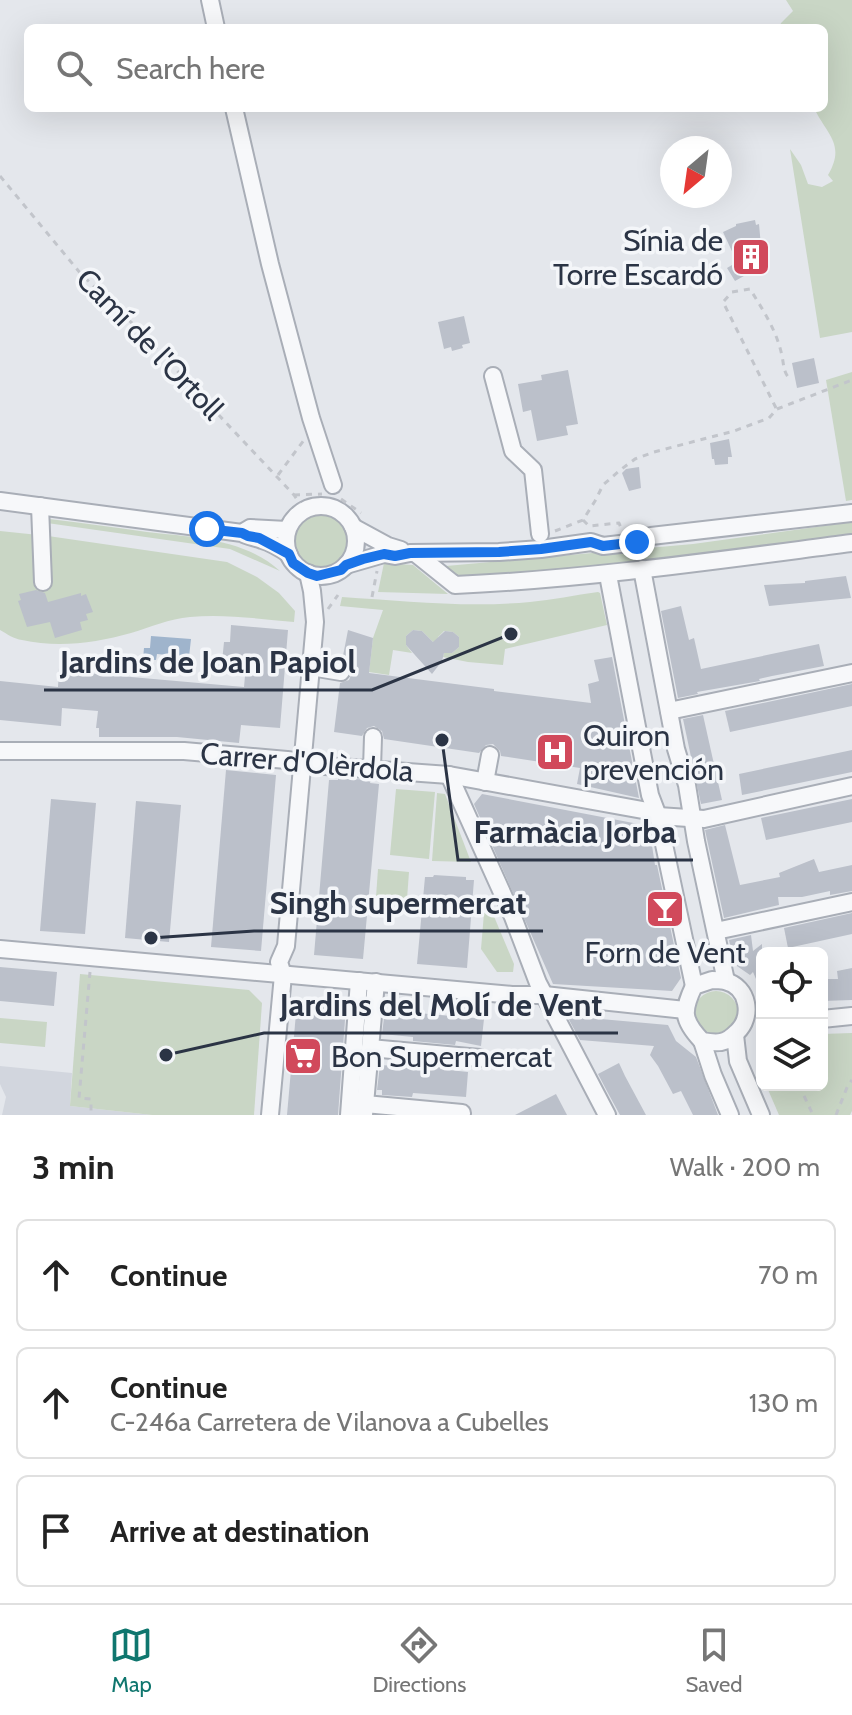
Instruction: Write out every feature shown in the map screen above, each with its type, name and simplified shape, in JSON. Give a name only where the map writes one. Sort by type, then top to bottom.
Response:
[{"type":"street","points":[[210,0],[215,24]]},
{"type":"street","points":[[235,112],[270,264],[333,485]]},
{"type":"street","points":[[493,376],[513,451],[533,470],[540,534]]},
{"type":"street","points":[[0,501],[242,533],[276,545],[289,554]]},
{"type":"street","points":[[40,506],[43,582]]},
{"type":"street","points":[[352,522],[353,555],[341,570],[317,576],[293,563],[285,544],[286,526],[302,509],[317,506],[334,509],[388,546],[413,553],[455,585],[608,575],[852,543]]},
{"type":"street","points":[[346,565],[380,555],[499,552],[596,543],[603,546],[637,542],[639,538],[852,513]]},
{"type":"street","points":[[242,533],[250,528],[286,526]]},
{"type":"street","points":[[642,569],[676,749],[687,785],[726,981]]},
{"type":"street","points":[[308,573],[315,618]]},
{"type":"street","points":[[270,1115],[283,975],[279,962],[286,946],[315,618],[329,574]]},
{"type":"street","points":[[608,575],[650,795],[658,816],[694,986],[687,1000],[686,1019],[689,1028],[702,1041],[730,1115]]},
{"type":"street","points":[[311,667],[341,672]]},
{"type":"street","points":[[669,711],[852,673]]},
{"type":"street","points":[[372,769],[373,737]]},
{"type":"street","name":"Carrer d'Olèrdola","points":[[0,751],[184,751],[449,775],[537,798],[583,806],[704,819],[852,786]]},
{"type":"street","points":[[485,782],[490,755]]},
{"type":"street","points":[[449,775],[513,917],[538,983],[607,1115]]},
{"type":"street","points":[[716,931],[852,902]]},
{"type":"street","points":[[0,949],[24,959],[544,995],[685,1010]]},
{"type":"street","points":[[694,986],[712,980],[726,981],[743,994],[755,1017],[731,1039],[702,1041]]},
{"type":"street","points":[[368,982],[370,1048],[365,1109],[462,1113]]},
{"type":"street","points":[[349,1115],[368,982]]},
{"type":"street","points":[[828,1018],[852,1016]]},
{"type":"street","points":[[735,1035],[738,1061],[761,1115]]},
{"type":"street","points":[[370,1048],[480,1058]]},
{"type":"path","name":"Camí de l'Ortoll","points":[[0,176],[81,274],[135,326],[277,476],[302,509]]},
{"type":"path","points":[[777,409],[723,302],[732,292],[750,289],[768,318],[786,376],[791,380]]},
{"type":"path","points":[[540,534],[583,520],[603,485],[635,459],[734,431],[769,418],[777,409],[852,380]]},
{"type":"path","points":[[277,476],[314,423]]},
{"type":"path","points":[[286,526],[313,502],[338,506],[352,522]]},
{"type":"path","points":[[583,520],[589,526],[619,523]]},
{"type":"path","points":[[372,597],[378,564]]},
{"type":"path","points":[[90,972],[79,1098],[91,1099],[91,1115]]},
{"type":"path","points":[[836,1115],[852,1080]]},
{"type":"path","points":[[802,1091],[813,1115]]},
{"type":"shaded area","points":[[0,1066],[72,1073],[70,1106],[152,1115],[2,1115],[6,1097],[0,1084]]},
{"type":"green space","points":[[786,0],[852,0],[852,332],[820,338],[790,149],[801,165],[808,184],[822,187],[833,181],[828,175],[835,147],[816,112],[828,112],[828,24],[781,24],[793,11]]},
{"type":"green space","points":[[852,372],[852,500],[846,501],[826,380]]},
{"type":"green space","points":[[321,515],[340,522],[347,541],[340,560],[321,567],[302,560],[295,541],[302,522]]},
{"type":"green space","points":[[49,519],[218,541],[251,552],[280,571],[230,549],[47,523]]},
{"type":"green space","points":[[852,522],[852,536],[544,572],[455,578],[446,566],[693,544]]},
{"type":"green space","points":[[0,531],[227,562],[257,577],[279,593],[295,611],[294,622],[229,616],[190,617],[91,642],[49,644],[16,639],[0,630]]},
{"type":"green space","points":[[384,563],[413,565],[448,594],[378,592]]},
{"type":"green space","points":[[598,592],[607,625],[505,649],[503,665],[443,657],[444,653],[452,653],[459,647],[459,637],[453,632],[444,631],[438,637],[437,646],[422,631],[413,630],[406,636],[406,645],[412,653],[393,650],[389,675],[369,672],[373,638],[383,610],[340,606],[342,597],[507,604]]},
{"type":"green space","points":[[396,789],[435,792],[429,859],[390,855]]},
{"type":"green space","points":[[437,793],[445,794],[471,862],[432,861]]},
{"type":"green space","points":[[378,869],[409,872],[407,899],[376,897]]},
{"type":"green space","points":[[484,913],[493,914],[514,964],[513,972],[497,972],[481,949]]},
{"type":"green space","points":[[80,974],[249,990],[262,1003],[254,1115],[152,1115],[70,1106]]},
{"type":"green space","points":[[716,991],[732,997],[738,1013],[732,1029],[716,1035],[700,1029],[694,1013],[700,997]]},
{"type":"green space","points":[[0,1018],[47,1022],[45,1047],[0,1043]]},
{"type":"green space","points":[[852,1033],[850,1115],[779,1115],[769,1091],[828,1091],[828,1034]]},
{"type":"water","points":[[151,636],[191,639],[189,657],[157,654],[156,660],[143,659],[144,648],[150,648]]},
{"type":"building","name":"Sínia de Torre Escardó","points":[[755,220],[756,225],[759,224],[761,269],[735,281],[727,268],[737,262],[723,232],[736,224]]},
{"type":"building","points":[[464,316],[470,343],[452,351],[451,347],[444,349],[438,322]]},
{"type":"building","points":[[814,358],[819,383],[797,388],[792,363]]},
{"type":"building","points":[[568,370],[578,424],[566,426],[568,435],[537,441],[531,410],[523,412],[518,384],[542,380],[541,375]]},
{"type":"building","points":[[729,439],[732,457],[728,457],[728,464],[715,465],[710,443]]},
{"type":"building","points":[[639,467],[641,488],[629,491],[622,473],[626,469]]},
{"type":"building","points":[[846,576],[851,598],[769,606],[764,585],[805,583]]},
{"type":"building","points":[[36,590],[45,593],[48,602],[86,594],[93,612],[86,614],[88,620],[80,622],[82,630],[55,638],[50,622],[27,627],[18,601],[21,600],[19,594]]},
{"type":"building","points":[[681,606],[689,640],[694,638],[701,669],[819,644],[824,666],[678,698],[661,611]]},
{"type":"building","points":[[231,625],[288,630],[280,728],[241,725],[239,743],[177,737],[99,737],[99,728],[96,728],[98,711],[62,708],[61,726],[0,720],[0,681],[58,687],[59,668],[86,676],[86,673],[244,687],[246,665],[222,662],[224,642],[230,642]]},
{"type":"building","points":[[348,630],[373,638],[369,673],[591,703],[588,684],[599,681],[594,660],[612,657],[639,798],[577,784],[580,768],[501,756],[493,744],[486,745],[479,753],[384,739],[382,731],[374,726],[367,728],[362,736],[334,732],[340,683],[349,680],[352,673],[349,664],[342,661]]},
{"type":"building","points":[[413,630],[422,631],[433,642],[445,631],[453,632],[459,637],[459,647],[452,653],[444,653],[432,674],[406,645],[406,636]]},
{"type":"building","points":[[852,684],[852,706],[730,732],[725,711]]},
{"type":"building","points":[[703,715],[722,800],[701,804],[683,719]]},
{"type":"building","points":[[852,750],[852,772],[742,795],[739,774]]},
{"type":"building","points":[[226,770],[276,775],[261,951],[211,947]]},
{"type":"building","points":[[329,780],[371,780],[370,783],[379,784],[363,959],[314,955]]},
{"type":"building","points":[[482,794],[649,826],[681,978],[672,991],[553,984],[474,804]]},
{"type":"building","points":[[51,799],[96,803],[85,934],[40,931]]},
{"type":"building","points":[[852,799],[852,822],[766,840],[761,818]]},
{"type":"building","points":[[136,801],[181,805],[169,942],[125,938]]},
{"type":"building","points":[[725,825],[740,885],[780,877],[779,873],[814,859],[819,872],[852,865],[852,891],[778,897],[779,905],[724,918],[705,830]]},
{"type":"building","points":[[434,875],[474,880],[467,968],[417,964],[425,877]]},
{"type":"building","points":[[852,913],[852,934],[788,947],[784,928]]},
{"type":"building","points":[[751,935],[753,951],[756,949],[756,979],[753,972],[750,975],[734,964],[729,940]]},
{"type":"building","points":[[0,967],[57,972],[54,1006],[0,1001]]},
{"type":"building","points":[[852,968],[852,1000],[828,1001],[828,979],[838,979],[837,971]]},
{"type":"building","points":[[297,1002],[346,1006],[338,1115],[287,1115]]},
{"type":"building","points":[[385,1010],[484,1019],[481,1046],[456,1041],[455,1045],[413,1041],[413,1037],[382,1034]]},
{"type":"building","points":[[567,1016],[668,1025],[676,1041],[696,1057],[718,1115],[693,1115],[681,1091],[673,1094],[650,1055],[654,1046],[580,1040]]},
{"type":"building","points":[[410,1063],[441,1065],[440,1069],[468,1072],[466,1097],[413,1093],[412,1097],[382,1095],[382,1090],[377,1090],[380,1065],[410,1067]]},
{"type":"building","points":[[619,1063],[646,1115],[620,1115],[598,1074]]},
{"type":"building","points":[[556,1094],[567,1115],[515,1115]]},
{"type":"place","name":"Sínia de Torre Escardó","points":[[751,257]]},
{"type":"place","name":"Jardins de Joan Papiol","points":[[511,634]]},
{"type":"place","name":"Farmàcia Jorba","points":[[442,740]]},
{"type":"place","name":"Quiron prevención","points":[[555,752]]},
{"type":"place","name":"Forn de Vent","points":[[665,909]]},
{"type":"place","name":"Singh supermercat","points":[[151,938]]},
{"type":"place","name":"Jardins del Molí de Vent","points":[[166,1055]]},
{"type":"place","name":"Bon Supermercat","points":[[303,1056]]},
{"type":"route","points":[[207,529],[242,533],[276,545],[289,554],[293,563],[317,576],[384,554],[499,552],[591,542],[603,546],[637,542]]}]
